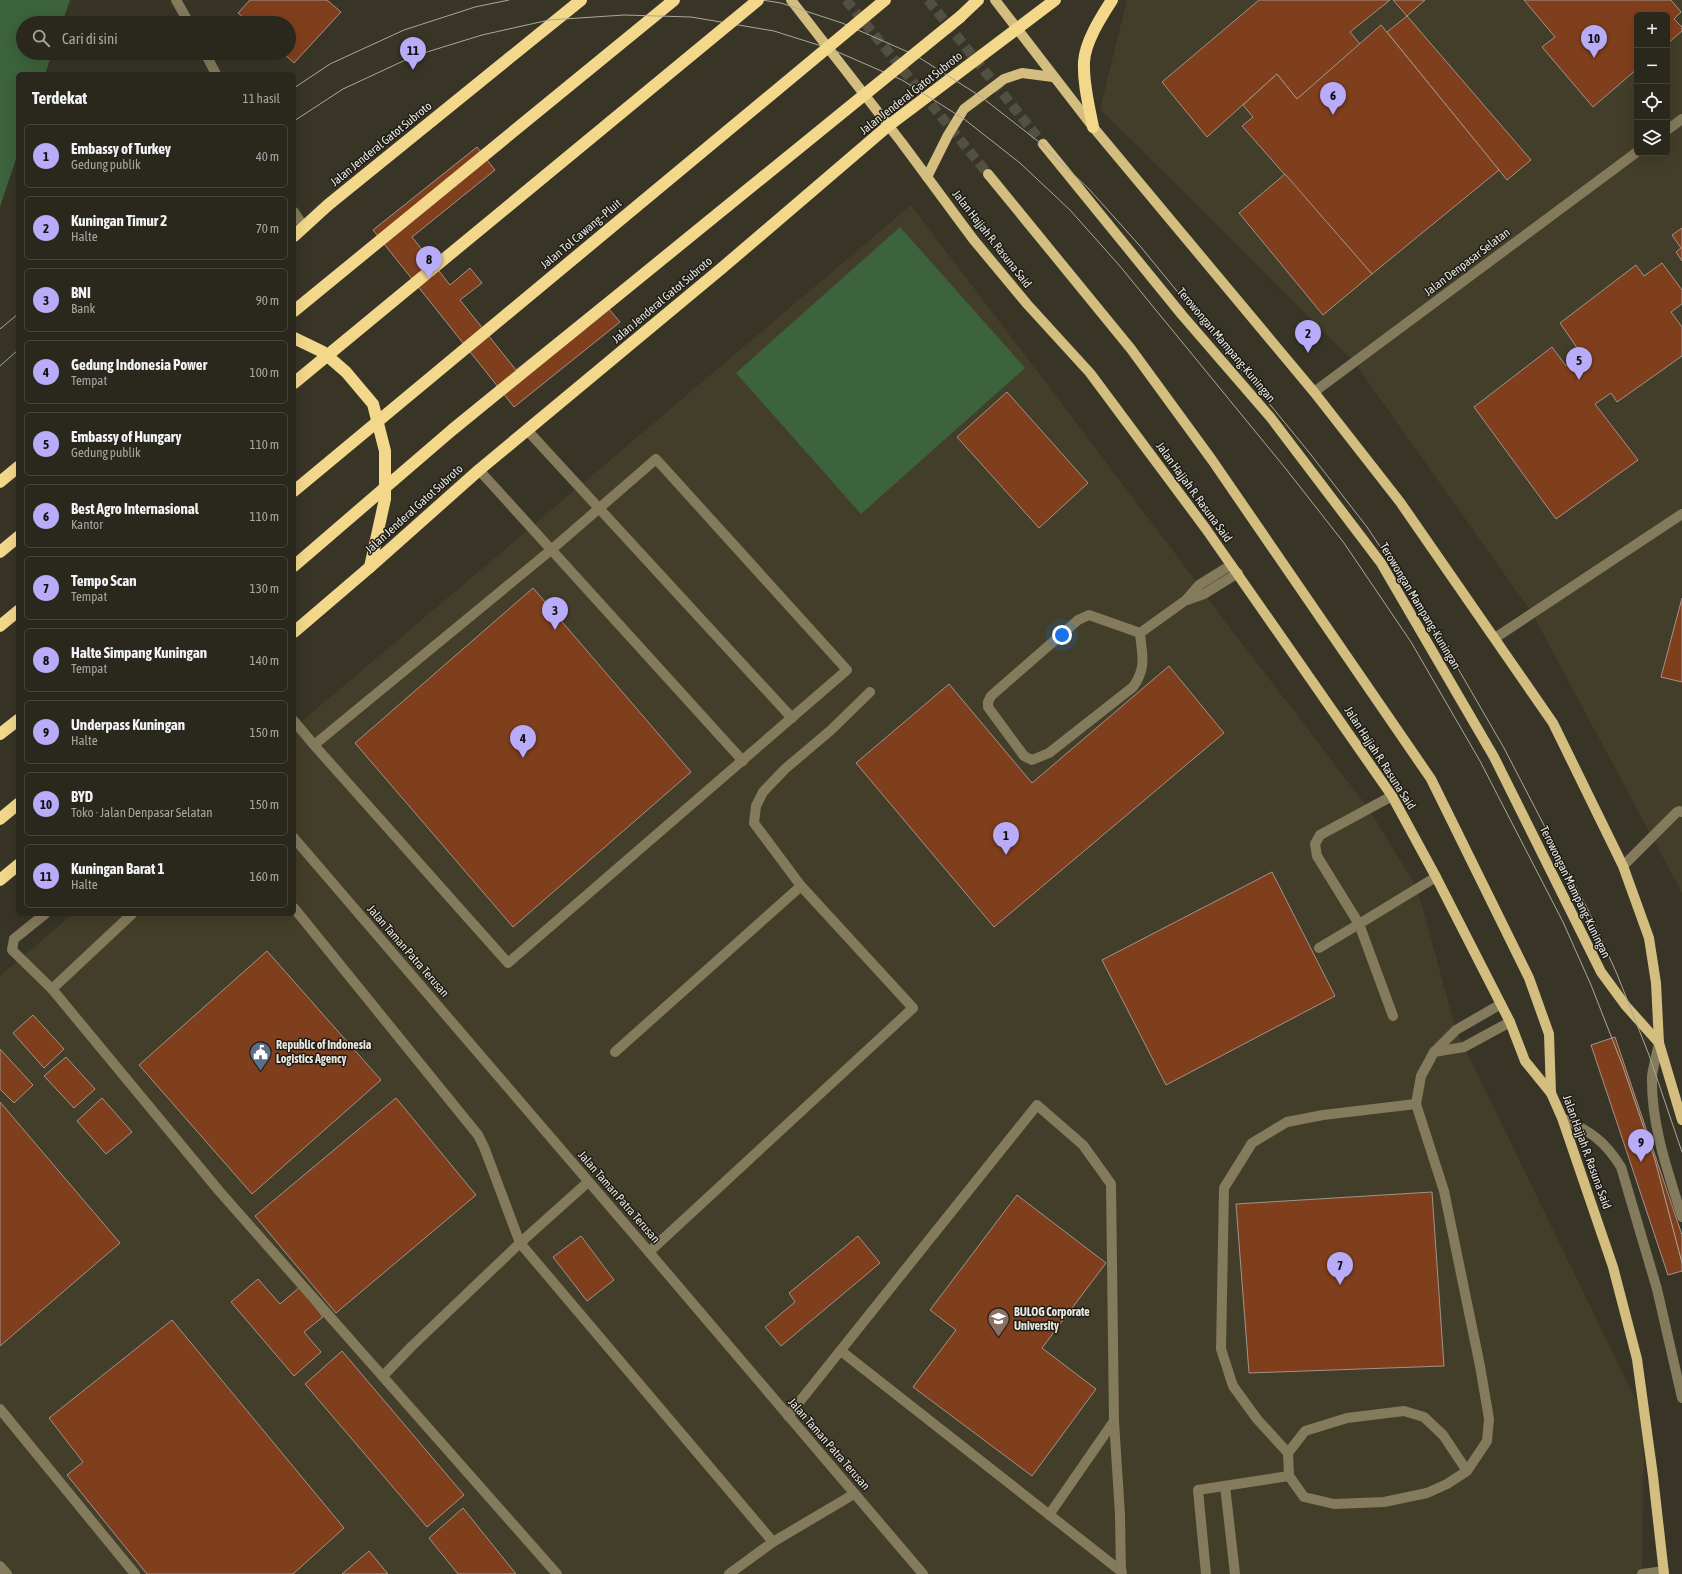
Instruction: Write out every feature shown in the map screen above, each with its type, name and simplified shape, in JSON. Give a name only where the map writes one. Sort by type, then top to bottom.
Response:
[{"type":"highway","name":"Jalan Jenderal Gatot Subroto","points":[[296,234],[328,205],[581,0]]},
{"type":"highway","points":[[296,309],[674,0]]},
{"type":"highway","points":[[296,381],[758,0]]},
{"type":"highway","name":"Jalan Tol Cawang–Pluit","points":[[296,488],[885,0]]},
{"type":"highway","points":[[296,564],[452,430],[770,172],[978,0]]},
{"type":"highway","name":"Jalan Jenderal Gatot Subroto","points":[[296,630],[370,567],[478,470],[722,268],[888,126],[1055,0]]},
{"type":"highway","points":[[1093,127],[1084,77],[1084,61],[1088,46],[1112,0]]},
{"type":"highway","points":[[296,339],[323,352],[346,372],[372,404],[385,451],[385,499],[370,567]]},
{"type":"highway","points":[[0,482],[16,469]]},
{"type":"highway","points":[[0,552],[16,539]]},
{"type":"highway","points":[[0,626],[16,613]]},
{"type":"highway","points":[[0,734],[16,722]]},
{"type":"highway","points":[[0,819],[16,806]]},
{"type":"highway","points":[[0,880],[16,867]]},
{"type":"main road","name":"Jalan Hajjah R. Rasuna Said","points":[[791,0],[973,239],[1022,298],[1090,372],[1234,569],[1392,796],[1436,877],[1501,1004],[1510,1022],[1525,1061],[1551,1093],[1562,1118],[1613,1267],[1637,1360],[1653,1476],[1664,1572]]},
{"type":"main road","points":[[995,0],[1093,127],[1314,392],[1400,502],[1553,723],[1623,866],[1649,938],[1656,983],[1659,1043],[1682,1120]]},
{"type":"main road","points":[[927,177],[948,135],[964,109],[1004,79],[1022,73],[1053,77]]},
{"type":"main road","name":"Terowongan Mampang-Kuningan","points":[[1044,144],[1182,315],[1271,418],[1381,563],[1494,757],[1601,972],[1626,1006],[1659,1043]]},
{"type":"main road","points":[[988,174],[1131,349],[1212,460],[1432,779],[1529,978],[1549,1034],[1551,1093]]},
{"type":"street","points":[[176,0],[185,16]]},
{"type":"street","points":[[209,60],[215,72]]},
{"type":"street","points":[[1670,128],[1682,119]]},
{"type":"street","name":"Jalan Denpasar Selatan","points":[[1314,392],[1634,154]]},
{"type":"street","points":[[296,215],[304,227]]},
{"type":"street","points":[[527,430],[792,718]]},
{"type":"street","points":[[296,723],[314,745],[508,963],[848,670],[656,459],[551,550],[314,745]]},
{"type":"street","points":[[478,470],[743,761]]},
{"type":"street","points":[[1495,638],[1682,514]]},
{"type":"street","points":[[1140,633],[1186,600],[1204,594],[1234,569]]},
{"type":"street","points":[[1089,615],[1140,633],[1143,667],[1141,676],[1133,687],[1049,753],[1032,760],[1024,756],[988,707],[991,696],[1084,617],[1089,615]]},
{"type":"street","points":[[649,1252],[913,1008],[801,886],[754,823],[756,806],[763,792],[870,692]]},
{"type":"street","points":[[1392,796],[1320,835],[1315,844],[1317,856],[1359,924],[1393,1016]]},
{"type":"street","points":[[1623,866],[1677,812],[1680,810],[1682,812]]},
{"type":"street","name":"Jalan Taman Patra Terusan","points":[[296,840],[923,1574]]},
{"type":"street","points":[[1319,948],[1436,877]]},
{"type":"street","points":[[616,1052],[801,886]]},
{"type":"street","points":[[296,910],[478,1135],[484,1147],[520,1243],[773,1542]]},
{"type":"street","points":[[43,916],[14,939],[12,950],[52,989],[220,1192],[557,1574]]},
{"type":"street","points":[[52,989],[130,916]]},
{"type":"street","points":[[1467,1472],[1443,1435],[1424,1417],[1404,1411],[1348,1418],[1305,1431],[1288,1453],[1289,1476],[1304,1497],[1334,1504],[1384,1502],[1427,1493],[1447,1484],[1467,1472],[1487,1441],[1489,1419],[1480,1366],[1444,1191],[1416,1104],[1421,1076],[1434,1052],[1456,1030],[1501,1004]]},
{"type":"street","points":[[1434,1052],[1464,1047],[1510,1022]]},
{"type":"street","points":[[1659,1043],[1652,1076],[1654,1108],[1663,1155],[1682,1217]]},
{"type":"street","points":[[788,1416],[1038,1104],[1083,1145],[1111,1184],[1114,1421],[1121,1573]]},
{"type":"street","points":[[1288,1453],[1257,1420],[1233,1386],[1221,1349],[1224,1188],[1252,1143],[1287,1122],[1323,1115],[1416,1104]]},
{"type":"street","points":[[1562,1118],[1582,1127],[1600,1140],[1611,1150],[1621,1168],[1657,1289],[1682,1398]]},
{"type":"street","points":[[383,1376],[412,1346],[520,1243],[588,1182]]},
{"type":"street","points":[[840,1351],[1121,1573]]},
{"type":"street","points":[[0,1409],[135,1574]]},
{"type":"street","points":[[1049,1515],[1114,1421]]},
{"type":"street","points":[[1206,1574],[1198,1490],[1289,1476]]},
{"type":"street","points":[[1225,1486],[1235,1574]]},
{"type":"street","points":[[728,1574],[773,1542],[854,1494]]},
{"type":"street","points":[[0,1566],[7,1574]]},
{"type":"street","points":[[1642,1574],[1664,1572]]},
{"type":"shaded area","points":[[1127,0],[1682,0],[1682,893],[1532,613],[1354,362],[1100,109]]},
{"type":"shaded area","points":[[911,205],[1199,585],[1204,594],[1369,809],[1417,888],[1456,1030],[1644,1417],[1642,1574],[0,1574],[0,976],[71,916],[296,916],[296,726]]},
{"type":"green space","points":[[0,0],[70,0],[64,16],[16,16],[16,60],[50,60],[46,72],[16,72],[16,159],[0,207]]},
{"type":"green space","points":[[900,227],[1025,368],[861,514],[736,373]]},
{"type":"building","points":[[250,0],[327,0],[341,12],[294,63],[291,60],[296,60],[296,16],[242,16],[238,13]]},
{"type":"building","points":[[1259,0],[1390,0],[1350,32],[1360,44],[1297,99],[1277,74],[1207,137],[1162,82]]},
{"type":"building","points":[[1393,0],[1425,0],[1407,16]]},
{"type":"building","points":[[1524,0],[1671,0],[1681,12],[1674,19],[1682,27],[1682,31],[1670,41],[1670,12],[1634,12],[1634,72],[1593,107],[1542,47],[1555,37]]},
{"type":"building","points":[[1407,16],[1531,160],[1507,180],[1387,32]]},
{"type":"building","points":[[1381,25],[1499,170],[1372,274],[1242,126],[1253,117],[1243,105],[1277,74],[1297,99]]},
{"type":"building","points":[[477,147],[495,170],[412,237],[450,285],[470,268],[482,283],[460,300],[516,370],[602,301],[620,322],[514,407],[373,230]]},
{"type":"building","points":[[1285,174],[1372,274],[1323,315],[1239,213]]},
{"type":"building","points":[[1682,228],[1682,261],[1676,252],[1681,248],[1672,235]]},
{"type":"building","points":[[1662,263],[1682,290],[1682,304],[1671,312],[1682,327],[1682,356],[1617,402],[1611,393],[1595,404],[1638,460],[1556,519],[1474,407],[1552,347],[1566,366],[1582,355],[1560,323],[1636,265],[1644,276]]},
{"type":"building","points":[[1007,392],[1088,483],[1039,528],[957,437]]},
{"type":"building","points":[[533,588],[691,772],[513,927],[355,743]]},
{"type":"building","points":[[1682,598],[1682,682],[1661,677]]},
{"type":"building","points":[[1169,666],[1224,733],[994,927],[856,763],[949,684],[1032,783]]},
{"type":"building","points":[[1272,872],[1335,996],[1166,1085],[1102,960]]},
{"type":"building","name":"Republic of Indonesia Logistics Agency","points":[[267,951],[381,1080],[252,1194],[139,1065]]},
{"type":"building","points":[[33,1015],[64,1049],[44,1068],[13,1033]]},
{"type":"building","points":[[1615,1037],[1682,1235],[1682,1271],[1668,1275],[1591,1045]]},
{"type":"building","points":[[0,1049],[33,1085],[14,1103],[0,1089]]},
{"type":"building","points":[[66,1057],[95,1089],[74,1108],[44,1076]]},
{"type":"building","points":[[102,1098],[132,1132],[106,1154],[77,1121]]},
{"type":"building","points":[[396,1098],[476,1195],[336,1313],[255,1216]]},
{"type":"building","points":[[0,1102],[120,1243],[0,1346]]},
{"type":"building","points":[[1432,1192],[1444,1366],[1249,1373],[1236,1204]]},
{"type":"building","name":"BULOG Corporate University","points":[[1017,1195],[1106,1263],[1042,1348],[1096,1389],[1032,1476],[913,1387],[956,1330],[930,1310]]},
{"type":"building","points":[[581,1236],[614,1280],[587,1301],[553,1257]]},
{"type":"building","points":[[858,1236],[880,1263],[781,1346],[765,1327],[795,1302],[789,1293]]},
{"type":"building","points":[[258,1279],[280,1304],[300,1287],[323,1317],[304,1332],[321,1352],[294,1376],[231,1302]]},
{"type":"building","points":[[172,1320],[344,1528],[293,1574],[147,1574],[67,1475],[83,1462],[49,1418]]},
{"type":"building","points":[[342,1351],[464,1495],[427,1527],[305,1384]]},
{"type":"building","points":[[463,1508],[516,1574],[458,1574],[429,1538]]},
{"type":"building","points":[[369,1551],[388,1574],[342,1574]]},
{"type":"tunnel","points":[[846,0],[988,174]]},
{"type":"tunnel","points":[[928,0],[1043,144]]},
{"type":"tram line","points":[[296,87],[330,64],[404,30],[475,7],[509,0]]},
{"type":"tram line","points":[[762,0],[781,3],[842,23],[915,55],[980,96],[1039,142],[1089,189],[1140,246],[1308,451],[1367,527],[1434,627],[1504,748],[1588,910],[1617,974],[1649,1055],[1682,1152]]},
{"type":"tram line","points":[[296,120],[343,89],[414,56],[482,35],[549,20],[624,15],[691,17],[774,31],[831,49],[902,80],[964,119],[1020,163],[1070,210],[1119,265],[1286,469],[1344,543],[1411,642],[1480,761],[1563,922],[1591,985],[1622,1064],[1655,1160],[1682,1263]]},
{"type":"tram line","points":[[0,329],[16,316]]},
{"type":"tram line","points":[[0,366],[16,352]]},
{"type":"place","name":"BYD","points":[[1594,58]]},
{"type":"place","name":"Kuningan Barat 1","points":[[413,70]]},
{"type":"place","name":"Best Agro Internasional","points":[[1333,115]]},
{"type":"place","name":"Halte Simpang Kuningan","points":[[429,279]]},
{"type":"place","name":"Kuningan Timur 2","points":[[1308,353]]},
{"type":"place","name":"Embassy of Hungary","points":[[1579,380]]},
{"type":"place","name":"BNI","points":[[555,630]]},
{"type":"place","name":"Gedung Indonesia Power","points":[[523,758]]},
{"type":"place","name":"Embassy of Turkey","points":[[1006,855]]},
{"type":"place","name":"Republic of Indonesia Logistics Agency","points":[[260,1072]]},
{"type":"place","name":"Underpass Kuningan","points":[[1641,1162]]},
{"type":"place","name":"Tempo Scan","points":[[1340,1285]]},
{"type":"place","name":"BULOG Corporate University","points":[[999,1338]]}]
